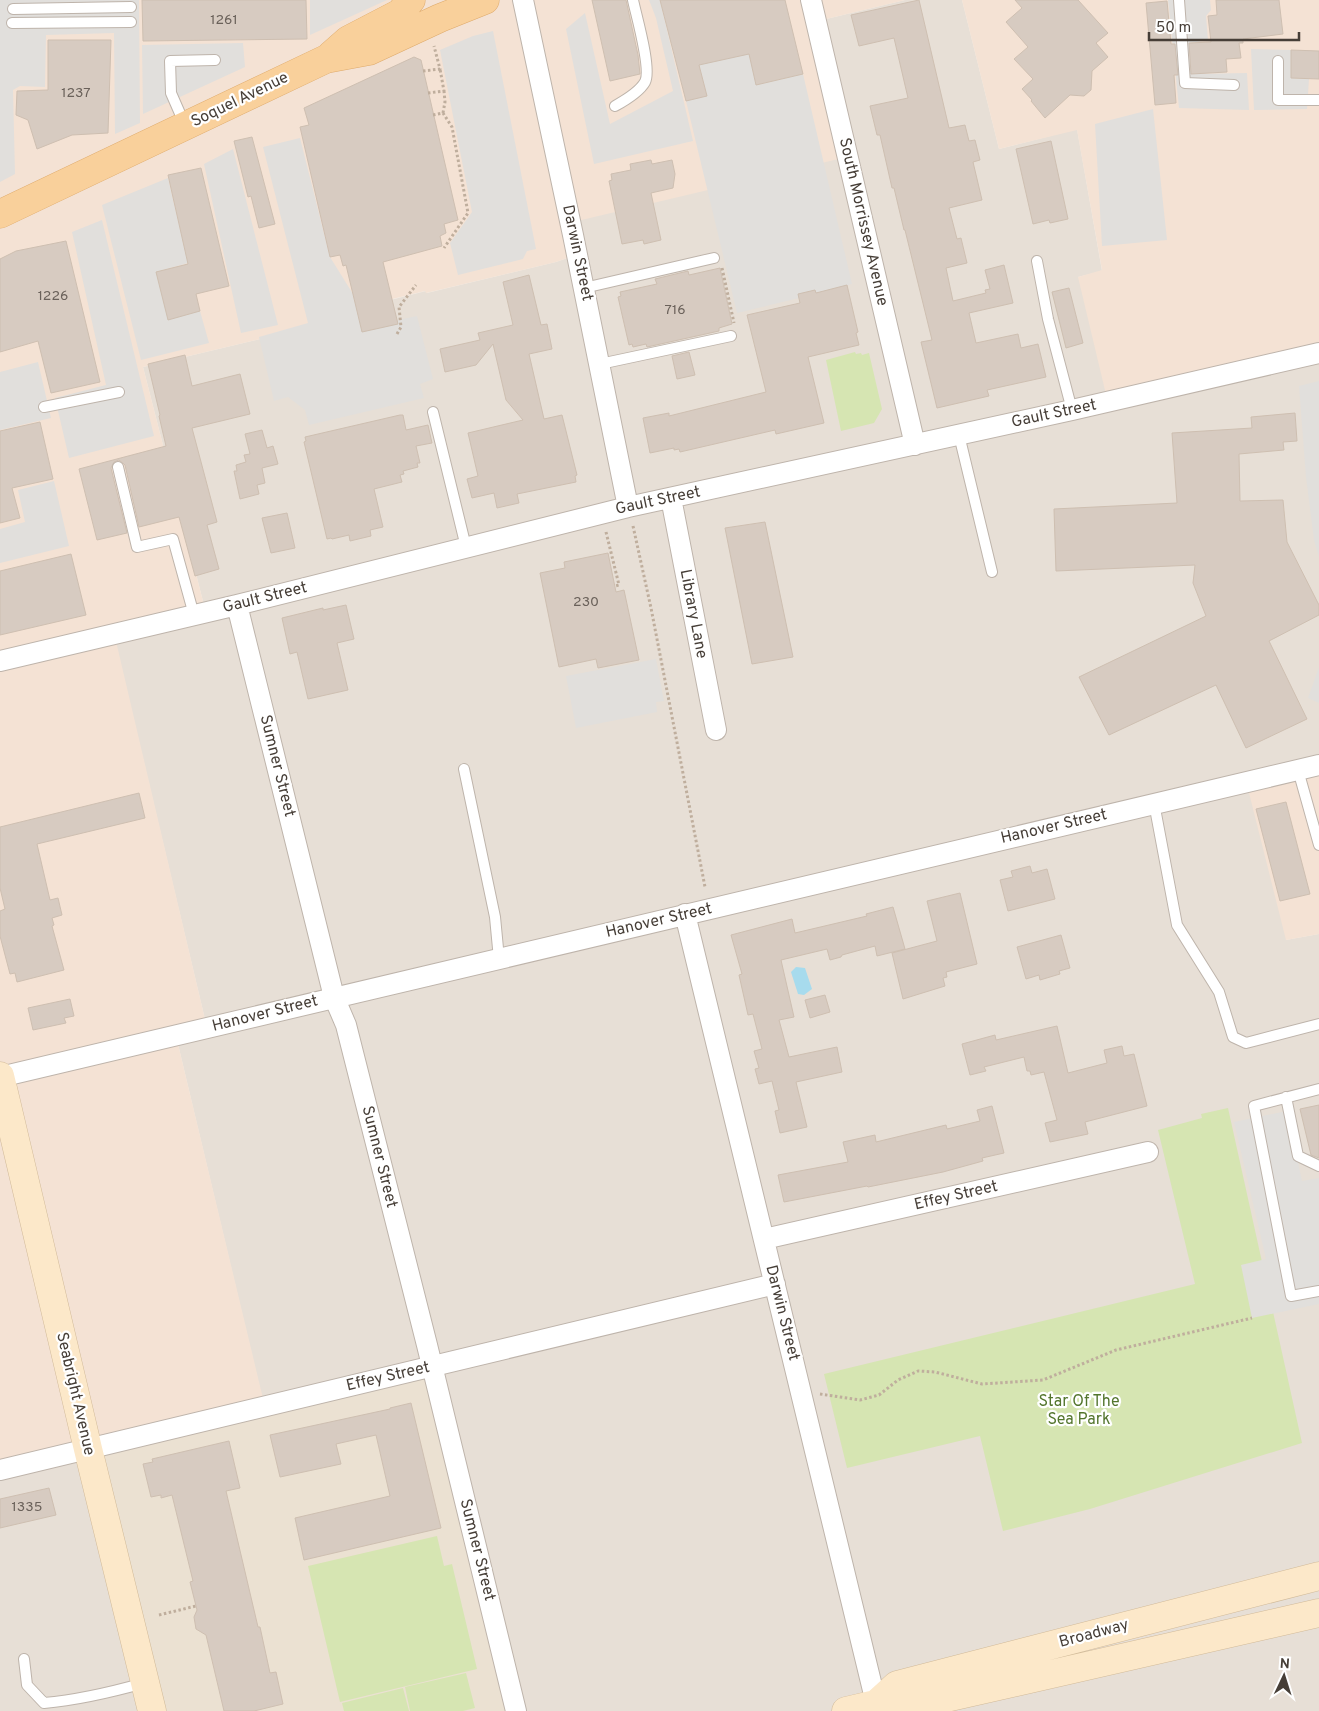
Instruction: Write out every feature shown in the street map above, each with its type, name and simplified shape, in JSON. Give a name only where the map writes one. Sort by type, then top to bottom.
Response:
[{"type":"main road","points":[[326,59],[348,40],[400,13],[411,0]]},
{"type":"main road","name":"Soquel Avenue","points":[[0,214],[326,59],[369,51],[440,18],[485,0]]},
{"type":"main road","name":"Seabright Avenue","points":[[0,1077],[152,1711]]},
{"type":"main road","name":"Broadway","points":[[877,1707],[897,1685],[1319,1576]]},
{"type":"main road","name":"Broadway","points":[[846,1711],[877,1707],[902,1708],[1319,1613]]},
{"type":"street","name":"Darwin Street","points":[[523,0],[631,516]]},
{"type":"street","name":"South Morrissey Avenue","points":[[810,0],[915,445]]},
{"type":"street","name":"Gault Street","points":[[0,661],[466,548],[631,516],[671,498],[1072,410],[1319,353]]},
{"type":"street","name":"Library Lane","points":[[671,498],[716,730]]},
{"type":"street","name":"Sumner Street","points":[[237,605],[334,998],[346,1025],[516,1711]]},
{"type":"street","name":"Hanover Street","points":[[0,1077],[1319,764]]},
{"type":"street","name":"Darwin Street","points":[[685,914],[877,1707]]},
{"type":"street","name":"Effey Street","points":[[764,1239],[1148,1152]]},
{"type":"street","name":"Effey Street","points":[[0,1470],[775,1284]]},
{"type":"lane","points":[[615,106],[627,100],[646,81],[647,66],[633,0]]},
{"type":"lane","points":[[1179,0],[1185,83],[1234,85]]},
{"type":"lane","points":[[12,9],[131,7]]},
{"type":"lane","points":[[12,23],[131,22]]},
{"type":"lane","points":[[185,126],[171,93],[170,61],[214,60]]},
{"type":"lane","points":[[1278,61],[1278,100],[1319,100]]},
{"type":"lane","points":[[584,288],[714,258]]},
{"type":"lane","points":[[1037,261],[1048,319],[1072,410]]},
{"type":"lane","points":[[600,364],[732,336]]},
{"type":"lane","points":[[44,407],[119,392]]},
{"type":"lane","points":[[434,412],[466,548]]},
{"type":"lane","points":[[959,435],[992,572]]},
{"type":"lane","points":[[118,467],[136,547],[172,539],[194,615]]},
{"type":"lane","points":[[464,769],[496,917],[499,958]]},
{"type":"lane","points":[[1298,770],[1319,845]]},
{"type":"lane","points":[[1154,803],[1177,925],[1219,992],[1233,1037],[1246,1042],[1319,1024]]},
{"type":"lane","points":[[1319,1089],[1254,1106],[1291,1296],[1319,1290]]},
{"type":"lane","points":[[1286,1097],[1298,1156],[1319,1166]]},
{"type":"lane","points":[[24,1659],[27,1685],[44,1703],[110,1692],[145,1682]]},
{"type":"path","points":[[433,42],[444,91],[443,113],[452,127],[468,213],[444,248]]},
{"type":"path","points":[[423,71],[440,69]]},
{"type":"path","points":[[428,93],[444,91]]},
{"type":"path","points":[[433,115],[443,113]]},
{"type":"path","points":[[714,258],[722,269],[734,321],[732,336]]},
{"type":"path","points":[[397,334],[401,327],[399,307],[416,285]]},
{"type":"path","points":[[631,516],[651,608],[705,887]]},
{"type":"path","points":[[606,532],[619,585],[615,586]]},
{"type":"path","points":[[820,1394],[860,1400],[870,1398],[879,1395],[898,1380],[918,1371],[936,1372],[982,1384],[1043,1380],[1116,1350],[1252,1318]]},
{"type":"path","points":[[159,1615],[196,1606]]},
{"type":"shaded area","points":[[0,0],[905,0],[818,21],[851,156],[573,222],[579,254],[556,262],[335,313],[311,327],[143,367],[206,613],[115,637],[208,1032],[177,1040],[266,1411],[0,1474]]},
{"type":"shaded area","points":[[0,0],[139,0],[140,123],[115,134],[114,33],[46,35],[45,87],[20,86],[13,90],[15,174],[0,182]]},
{"type":"shaded area","points":[[310,0],[387,0],[310,35]]},
{"type":"shaded area","points":[[649,0],[660,0],[693,141],[594,164],[566,29],[585,13],[610,124],[673,91],[656,18]]},
{"type":"shaded area","points":[[905,0],[962,0],[999,149],[1077,129],[1102,271],[1078,277],[1319,356],[1319,768],[1286,940],[1319,934],[1319,1711],[516,1711],[266,1411],[260,1389],[177,1040],[208,1032],[114,637],[206,613],[143,367],[310,327],[335,314],[426,291],[427,293],[556,262],[579,254],[573,222],[818,21]]},
{"type":"shaded area","points":[[962,0],[1319,0],[1319,356],[1109,407],[1078,277],[1102,270],[1077,130],[999,149]]},
{"type":"shaded area","points":[[1168,0],[1210,0],[1211,10],[1206,16],[1208,40],[1190,43],[1192,74],[1247,73],[1249,110],[1179,108]]},
{"type":"shaded area","points":[[493,31],[536,249],[527,251],[523,259],[458,275],[450,243],[472,212],[440,50],[473,36]]},
{"type":"shaded area","points":[[693,40],[749,54],[757,85],[803,74],[852,284],[816,293],[815,290],[799,298],[737,313],[686,101],[707,96]]},
{"type":"shaded area","points":[[243,43],[245,67],[143,114],[142,45]]},
{"type":"shaded area","points":[[1251,49],[1291,50],[1291,78],[1309,79],[1307,109],[1254,110]]},
{"type":"shaded area","points":[[1153,109],[1167,240],[1102,246],[1095,124]]},
{"type":"shaded area","points":[[300,138],[330,257],[353,294],[362,332],[398,324],[398,320],[417,316],[433,379],[420,384],[424,398],[309,425],[305,410],[288,397],[274,401],[259,337],[308,323],[263,147]]},
{"type":"shaded area","points":[[233,149],[278,325],[241,333],[204,164]]},
{"type":"shaded area","points":[[168,178],[188,263],[156,272],[168,319],[200,311],[209,343],[141,360],[102,205]]},
{"type":"shaded area","points":[[102,220],[154,436],[69,458],[55,398],[106,385],[72,232]]},
{"type":"shaded area","points":[[38,362],[51,418],[0,430],[0,372]]},
{"type":"shaded area","points":[[1319,381],[1319,557],[1314,540],[1306,477],[1299,386]]},
{"type":"shaded area","points":[[54,481],[69,546],[0,563],[0,529],[25,522],[18,490]]},
{"type":"shaded area","points":[[656,659],[664,701],[656,702],[657,712],[576,728],[566,676]]},
{"type":"shaded area","points":[[1319,667],[1319,703],[1308,698]]},
{"type":"shaded area","points":[[1319,768],[1319,934],[1286,940],[1247,785]]},
{"type":"shaded area","points":[[1287,1111],[1302,1181],[1319,1178],[1319,1304],[1252,1318],[1241,1265],[1266,1259],[1234,1122]]},
{"type":"shaded area","points":[[435,1371],[516,1711],[154,1711],[92,1452]]},
{"type":"shaded area","points":[[92,1452],[154,1711],[0,1711],[0,1474]]},
{"type":"green space","points":[[855,352],[862,355],[869,353],[882,409],[874,423],[841,431],[826,360]]},
{"type":"green space","name":"Star Of The Sea Park","points":[[1228,1108],[1302,1443],[1090,1509],[1003,1531],[980,1436],[847,1468],[824,1374],[1195,1284],[1158,1130],[1202,1118],[1201,1114]]},
{"type":"green space","points":[[437,1536],[444,1566],[452,1564],[477,1669],[340,1702],[308,1566]]},
{"type":"green space","points":[[466,1673],[475,1708],[463,1711],[410,1711],[405,1687]]},
{"type":"green space","points":[[403,1688],[409,1711],[344,1711],[342,1703]]},
{"type":"water","points":[[796,967],[805,968],[812,989],[804,995],[798,994],[791,972]]},
{"type":"building","points":[[142,0],[306,0],[307,39],[143,41]]},
{"type":"building","points":[[592,0],[626,0],[638,55],[640,74],[610,81]]},
{"type":"building","points":[[660,0],[785,0],[803,74],[756,85],[749,54],[699,65],[707,96],[686,101]]},
{"type":"building","points":[[919,0],[949,128],[965,125],[969,141],[975,140],[980,160],[973,162],[982,200],[949,208],[957,239],[961,238],[967,263],[946,268],[953,301],[986,293],[985,290],[990,289],[985,270],[1004,265],[1013,303],[969,313],[976,343],[1018,334],[1021,348],[1038,344],[1046,377],[987,390],[989,396],[937,408],[921,342],[932,340],[880,135],[877,135],[870,106],[908,98],[894,38],[859,46],[851,15]]},
{"type":"building","points":[[1015,0],[1078,0],[1108,33],[1096,43],[1108,57],[1092,71],[1091,90],[1084,96],[1070,95],[1045,118],[1022,89],[1033,79],[1014,59],[1028,47],[1006,22],[1022,8]]},
{"type":"building","points":[[1216,0],[1279,0],[1283,34],[1243,39],[1243,43],[1239,43],[1241,58],[1226,59],[1227,72],[1191,74],[1189,43],[1211,42],[1208,16],[1217,15]]},
{"type":"building","points":[[1167,1],[1171,44],[1175,44],[1178,75],[1174,75],[1176,103],[1155,105],[1146,3]]},
{"type":"building","points":[[48,40],[111,40],[108,133],[72,135],[37,149],[28,120],[16,115],[17,91],[48,90]]},
{"type":"building","points":[[1291,50],[1319,51],[1319,79],[1291,78]]},
{"type":"building","points":[[414,57],[421,60],[458,220],[444,224],[446,233],[440,236],[442,246],[383,262],[398,324],[362,332],[346,265],[343,266],[340,255],[330,257],[300,127],[309,125],[304,108]]},
{"type":"building","points":[[252,137],[275,224],[259,228],[251,196],[248,197],[234,141]]},
{"type":"building","points":[[1051,141],[1068,219],[1050,223],[1049,220],[1033,224],[1016,149]]},
{"type":"building","points":[[651,160],[652,164],[672,160],[675,174],[673,188],[651,193],[661,240],[644,244],[643,240],[622,244],[609,181],[612,180],[611,174],[631,170],[630,164]]},
{"type":"building","points":[[201,168],[229,286],[196,294],[200,311],[168,320],[156,272],[188,264],[168,175]]},
{"type":"building","points":[[66,241],[100,382],[51,393],[38,341],[0,352],[0,259],[16,251]]},
{"type":"building","points":[[720,268],[732,324],[719,328],[719,331],[647,347],[646,344],[633,347],[632,344],[629,345],[618,297],[621,296],[620,292],[657,284],[655,279],[688,271],[689,275]]},
{"type":"building","points":[[529,275],[541,325],[547,324],[552,349],[529,354],[544,419],[562,415],[577,475],[575,476],[576,482],[517,494],[519,503],[497,508],[494,493],[472,498],[467,479],[478,476],[468,433],[523,420],[506,400],[493,344],[476,365],[445,372],[440,349],[480,340],[478,333],[513,325],[503,282]]},
{"type":"building","points":[[847,285],[858,332],[856,333],[859,345],[808,357],[824,423],[776,434],[775,430],[680,452],[679,449],[674,450],[674,448],[650,453],[643,418],[669,413],[669,416],[766,392],[747,315],[800,303],[798,294],[815,290],[816,293]]},
{"type":"building","points":[[1069,288],[1083,343],[1066,348],[1052,292]]},
{"type":"building","points":[[689,352],[695,375],[677,379],[672,356]]},
{"type":"building","points":[[185,355],[192,386],[240,374],[250,414],[192,428],[217,522],[207,525],[219,569],[195,576],[179,517],[139,527],[125,465],[119,460],[114,462],[111,468],[127,533],[97,540],[79,469],[166,446],[148,364]]},
{"type":"building","points":[[1295,413],[1297,441],[1283,442],[1284,450],[1239,454],[1240,501],[1283,500],[1287,542],[1319,605],[1319,615],[1269,641],[1307,719],[1246,748],[1216,685],[1109,735],[1079,677],[1206,616],[1193,583],[1195,565],[1056,571],[1054,509],[1177,503],[1172,433],[1252,428],[1251,417]]},
{"type":"building","points":[[403,415],[406,430],[428,425],[432,443],[416,446],[420,463],[417,463],[418,467],[403,471],[404,474],[400,475],[402,482],[374,489],[383,527],[370,530],[371,536],[350,541],[349,535],[327,539],[304,442],[306,441],[305,437]]},
{"type":"building","points":[[40,422],[53,479],[12,488],[20,518],[0,523],[0,431]]},
{"type":"building","points":[[262,430],[267,448],[273,446],[278,464],[262,468],[265,483],[257,485],[259,494],[240,499],[234,471],[237,471],[236,465],[246,462],[244,455],[250,454],[245,434]]},
{"type":"building","points":[[287,513],[295,548],[271,553],[262,518]]},
{"type":"building","points":[[765,522],[793,657],[752,664],[725,528]]},
{"type":"building","points":[[608,553],[616,592],[624,590],[639,660],[598,668],[596,659],[559,667],[540,573],[565,568],[564,562]]},
{"type":"building","points":[[71,554],[86,615],[0,635],[0,571]]},
{"type":"building","points":[[346,605],[354,639],[337,643],[348,690],[308,699],[297,652],[290,654],[282,618],[323,608],[323,610]]},
{"type":"building","points":[[139,793],[145,818],[37,844],[50,900],[58,898],[62,915],[52,918],[54,925],[52,926],[64,970],[17,982],[15,973],[10,974],[0,936],[0,911],[5,909],[0,888],[0,827]]},
{"type":"building","points":[[1286,802],[1310,894],[1280,901],[1256,809]]},
{"type":"building","points":[[1030,866],[1032,873],[1047,869],[1055,899],[1008,911],[1000,880],[1013,877],[1011,871]]},
{"type":"building","points":[[960,893],[977,964],[946,972],[947,977],[943,978],[945,986],[903,999],[892,953],[937,941],[927,901]]},
{"type":"building","points":[[893,907],[905,949],[877,956],[875,946],[830,960],[827,949],[781,960],[794,1017],[779,1020],[789,1057],[837,1047],[842,1072],[796,1082],[807,1127],[780,1133],[775,1111],[779,1110],[772,1081],[759,1084],[755,1069],[759,1068],[754,1051],[762,1049],[753,1014],[748,1015],[739,975],[742,974],[731,935],[792,919],[795,933],[867,916],[866,914]]},
{"type":"building","points":[[1061,935],[1070,968],[1059,971],[1060,974],[1040,980],[1039,975],[1026,979],[1017,947]]},
{"type":"building","points":[[825,995],[830,1012],[810,1018],[805,1000]]},
{"type":"building","points":[[70,999],[74,1016],[64,1018],[66,1023],[33,1030],[28,1008]]},
{"type":"building","points":[[1057,1026],[1068,1073],[1107,1063],[1104,1050],[1122,1046],[1124,1056],[1134,1054],[1147,1106],[1085,1122],[1088,1134],[1050,1142],[1045,1123],[1057,1120],[1044,1072],[1031,1075],[1030,1071],[1027,1071],[1024,1057],[984,1067],[986,1071],[970,1075],[962,1044],[995,1035],[996,1040]]},
{"type":"building","points":[[1319,1105],[1319,1158],[1311,1155],[1300,1109]]},
{"type":"building","points":[[992,1106],[1004,1153],[982,1158],[983,1161],[943,1172],[784,1202],[778,1175],[848,1162],[843,1142],[875,1135],[876,1142],[946,1125],[947,1129],[980,1121],[977,1110]]},
{"type":"building","points":[[411,1403],[441,1528],[304,1560],[295,1518],[390,1496],[376,1435],[336,1444],[341,1464],[280,1477],[270,1435]]},
{"type":"building","points":[[229,1441],[240,1488],[226,1491],[270,1673],[276,1672],[283,1704],[254,1711],[224,1711],[206,1635],[196,1629],[194,1617],[197,1610],[190,1582],[193,1581],[172,1495],[161,1498],[161,1495],[151,1497],[143,1464],[153,1462],[152,1459]]},
{"type":"building","points":[[49,1488],[56,1515],[0,1528],[0,1499]]}]
